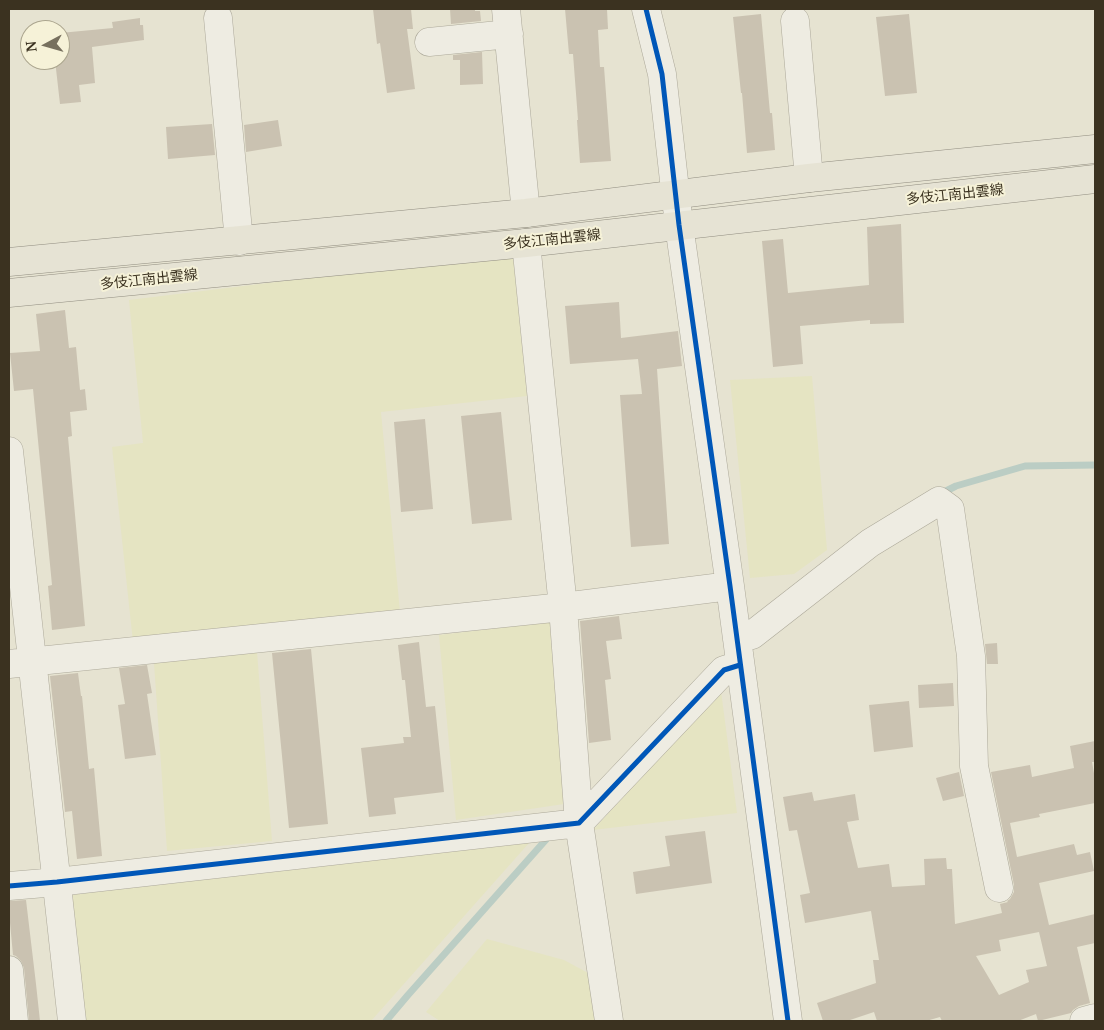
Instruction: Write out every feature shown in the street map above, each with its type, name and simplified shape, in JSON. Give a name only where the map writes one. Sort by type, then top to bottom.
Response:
[{"type":"main road","points":[[9,262],[526,213],[808,178],[1095,149]]},
{"type":"main road","name":"多伎江南出雲線","points":[[9,293],[526,243],[1095,179]]},
{"type":"street","points":[[646,9],[662,74],[679,226],[730,586],[788,1021]]},
{"type":"street","points":[[218,18],[239,240]]},
{"type":"street","points":[[795,20],[808,178]]},
{"type":"street","points":[[429,42],[507,21],[526,213]]},
{"type":"street","points":[[526,243],[562,607],[579,823],[608,1021]]},
{"type":"street","points":[[9,451],[21,663],[57,882],[72,1021]]},
{"type":"street","points":[[9,886],[579,823],[724,670],[752,635],[870,543],[939,501],[950,509],[971,656],[974,766],[999,888]]},
{"type":"street","points":[[21,663],[562,607],[730,586]]},
{"type":"street","points":[[9,970],[14,1021]]},
{"type":"street","points":[[1084,1021],[1095,1018]]},
{"type":"green space","points":[[513,253],[527,396],[381,412],[400,612],[133,642],[112,447],[143,443],[129,300]]},
{"type":"green space","points":[[812,376],[827,550],[794,574],[750,578],[730,380]]},
{"type":"green space","points":[[550,622],[564,804],[456,820],[439,635]]},
{"type":"green space","points":[[257,652],[272,841],[167,851],[154,663]]},
{"type":"green space","points":[[721,691],[737,813],[593,830]]},
{"type":"green space","points":[[529,843],[371,1021],[85,1021],[70,895]]},
{"type":"green space","points":[[487,939],[564,960],[590,974],[596,1021],[440,1021],[426,1012]]},
{"type":"building","points":[[373,9],[411,9],[413,29],[407,29],[415,89],[387,93],[380,43],[377,44]]},
{"type":"building","points":[[450,9],[475,9],[475,11],[480,11],[481,21],[451,24]]},
{"type":"building","points":[[565,9],[607,9],[608,29],[598,30],[600,67],[604,67],[611,161],[580,163],[573,54],[569,54]]},
{"type":"building","points":[[761,14],[775,150],[747,153],[733,17]]},
{"type":"building","points":[[909,14],[917,93],[885,96],[876,17]]},
{"type":"building","points":[[140,18],[140,25],[143,25],[144,40],[92,47],[95,83],[79,85],[81,102],[60,104],[56,70],[70,70],[70,32],[113,28],[112,22]]},
{"type":"building","points":[[482,52],[483,84],[460,85],[460,60],[453,60],[453,55]]},
{"type":"building","points":[[278,120],[282,146],[246,152],[244,125]]},
{"type":"building","points":[[212,124],[215,155],[168,159],[166,127]]},
{"type":"building","points":[[901,224],[904,323],[870,324],[870,320],[800,326],[803,364],[773,367],[762,241],[783,239],[788,293],[869,285],[867,227]]},
{"type":"building","points":[[619,302],[621,338],[678,331],[682,366],[657,369],[669,544],[631,547],[620,395],[642,394],[638,359],[570,364],[565,306]]},
{"type":"building","points":[[65,310],[69,348],[76,347],[80,390],[85,389],[87,410],[70,412],[72,436],[68,437],[85,626],[52,630],[48,586],[52,585],[33,389],[14,391],[10,353],[40,351],[36,314]]},
{"type":"building","points":[[501,412],[512,520],[472,524],[461,416]]},
{"type":"building","points":[[425,419],[433,509],[401,512],[394,422]]},
{"type":"building","points":[[619,616],[622,639],[606,641],[611,679],[605,680],[611,740],[589,743],[580,621]]},
{"type":"building","points":[[419,642],[426,707],[435,706],[444,792],[394,798],[396,814],[369,817],[361,748],[404,743],[403,737],[411,737],[405,680],[402,680],[398,645]]},
{"type":"building","points":[[997,643],[998,664],[987,664],[985,644]]},
{"type":"building","points":[[311,649],[328,824],[289,828],[272,653]]},
{"type":"building","points":[[147,665],[152,693],[147,694],[156,755],[125,759],[118,705],[125,704],[119,668]]},
{"type":"building","points":[[78,673],[89,769],[94,768],[102,856],[77,859],[72,811],[65,812],[50,676]]},
{"type":"building","points":[[953,683],[954,706],[919,708],[918,685]]},
{"type":"building","points":[[909,701],[913,747],[874,752],[869,705]]},
{"type":"building","points":[[1095,741],[1095,762],[1092,762],[1095,779],[1095,803],[1039,814],[1040,817],[1010,823],[1017,857],[1074,844],[1077,855],[1090,852],[1094,871],[1039,883],[1049,925],[1095,914],[1095,943],[1077,947],[1090,1003],[1079,1006],[1071,1013],[1038,1021],[1036,1014],[1018,1021],[942,1021],[940,1017],[926,1021],[877,1021],[874,1012],[847,1021],[823,1021],[817,1003],[876,983],[873,960],[879,960],[871,911],[805,923],[800,895],[810,893],[797,830],[789,831],[783,797],[812,792],[814,801],[855,794],[859,820],[847,822],[858,868],[889,864],[892,887],[925,885],[924,859],[946,858],[947,869],[952,869],[955,924],[1002,913],[1000,904],[1008,902],[1014,892],[991,772],[1030,765],[1032,777],[1074,768],[1070,746]],"holes":[[[1039,932],[1047,966],[1026,970],[1029,982],[999,995],[976,956],[1001,951],[999,940]]]},
{"type":"building","points":[[959,772],[964,796],[943,801],[936,778]]},
{"type":"building","points":[[705,831],[712,883],[636,894],[633,872],[670,866],[665,836]]},
{"type":"building","points":[[26,900],[40,1021],[29,1021],[24,968],[21,961],[13,955],[9,901]]},
{"type":"waterway","points":[[940,494],[956,486],[1025,466],[1095,465]]},
{"type":"waterway","points":[[386,1021],[551,834]]},
{"type":"cycle path","points":[[646,9],[662,74],[679,225],[730,586],[788,1021]]},
{"type":"cycle path","points":[[9,886],[579,823],[724,670],[740,665]]}]
